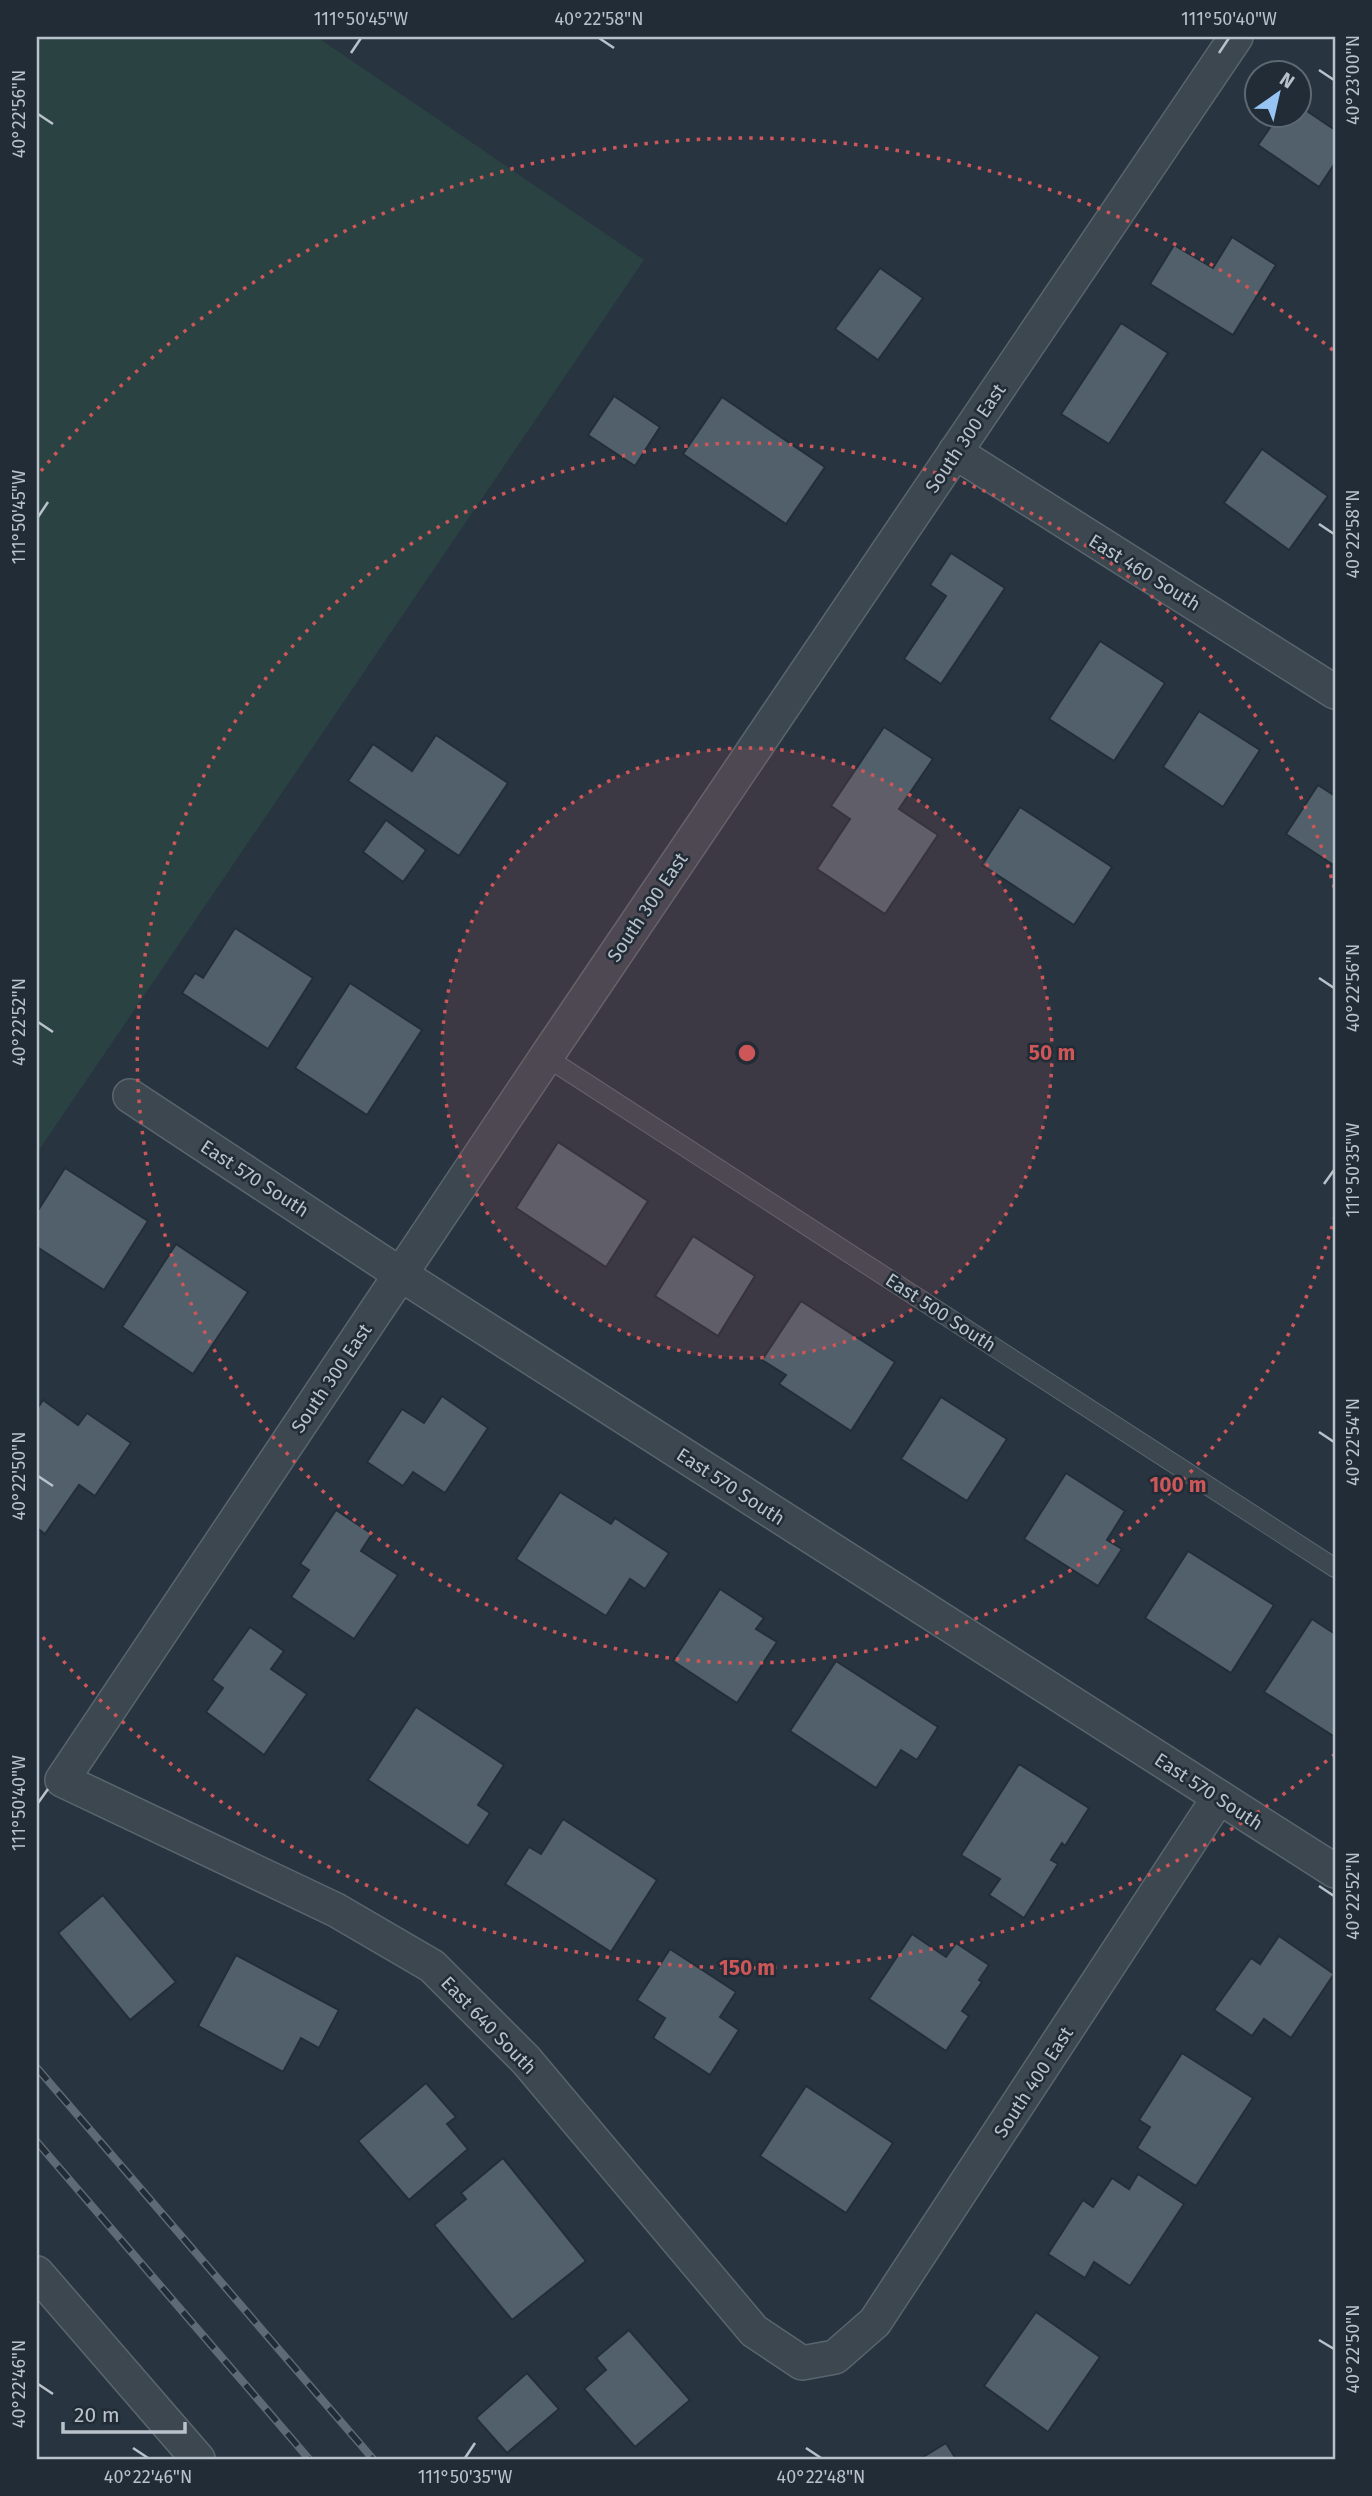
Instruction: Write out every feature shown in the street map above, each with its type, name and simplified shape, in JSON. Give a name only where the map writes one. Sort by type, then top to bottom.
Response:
[{"type":"street","name":"South 300 East","points":[[62,1780],[546,1056],[1236,37]]},
{"type":"street","name":"East 460 South","points":[[955,452],[1335,692]]},
{"type":"street","name":"East 570 South","points":[[130,1096],[400,1274],[1335,1871]]},
{"type":"street","name":"East 640 South","points":[[62,1780],[335,1910],[432,1966],[526,2060],[754,2331],[802,2363],[835,2357]]},
{"type":"street","name":"South 400 East","points":[[835,2357],[875,2322],[1219,1797]]},
{"type":"street","points":[[37,2273],[198,2459]]},
{"type":"lane","name":"East 500 South","points":[[546,1056],[1335,1568]]},
{"type":"green space","points":[[37,37],[317,37],[644,260],[37,1153]]},
{"type":"building","points":[[1312,114],[1335,130],[1335,163],[1319,187],[1258,145],[1268,130],[1312,130]]},
{"type":"building","points":[[1232,237],[1276,265],[1233,335],[1150,284],[1174,245],[1213,268]]},
{"type":"building","points":[[880,268],[923,298],[878,360],[835,329]]},
{"type":"building","points":[[1121,323],[1168,353],[1109,444],[1061,414]]},
{"type":"building","points":[[614,396],[660,427],[635,466],[588,435]]},
{"type":"building","points":[[722,397],[825,467],[786,524],[683,454]]},
{"type":"building","points":[[1262,449],[1328,496],[1289,550],[1224,503]]},
{"type":"building","points":[[951,553],[1005,588],[941,684],[904,659],[946,596],[930,585]]},
{"type":"building","points":[[1100,641],[1165,683],[1114,761],[1049,719]]},
{"type":"building","points":[[1199,711],[1260,750],[1223,807],[1163,767]]},
{"type":"building","points":[[884,727],[933,759],[899,809],[938,835],[885,914],[817,869],[850,819],[831,806]]},
{"type":"building","points":[[436,735],[508,783],[459,856],[348,781],[373,744],[412,771]]},
{"type":"building","points":[[1318,785],[1335,796],[1335,866],[1286,834]]},
{"type":"building","points":[[1020,807],[1112,867],[1074,925],[982,865]]},
{"type":"building","points":[[386,820],[426,850],[403,882],[363,852]]},
{"type":"building","points":[[235,928],[313,978],[268,1049],[182,993],[195,973],[203,978]]},
{"type":"building","points":[[350,983],[422,1030],[367,1115],[295,1068]]},
{"type":"building","points":[[558,1142],[648,1201],[606,1267],[516,1208]]},
{"type":"building","points":[[65,1168],[148,1221],[104,1290],[37,1247],[37,1212]]},
{"type":"building","points":[[693,1236],[755,1276],[718,1336],[655,1296]]},
{"type":"building","points":[[176,1244],[248,1292],[193,1374],[122,1327]]},
{"type":"building","points":[[801,1301],[895,1362],[851,1431],[779,1384],[786,1375],[762,1360]]},
{"type":"building","points":[[442,1396],[488,1428],[445,1493],[413,1472],[403,1486],[367,1462],[402,1409],[424,1423]]},
{"type":"building","points":[[941,1397],[1007,1439],[967,1501],[901,1459]]},
{"type":"building","points":[[43,1400],[78,1425],[87,1413],[131,1443],[95,1496],[79,1485],[45,1534],[37,1528],[37,1409]]},
{"type":"building","points":[[1066,1473],[1125,1511],[1107,1540],[1122,1549],[1098,1586],[1024,1539]]},
{"type":"building","points":[[560,1492],[611,1524],[615,1518],[669,1553],[645,1589],[630,1579],[606,1616],[516,1559]]},
{"type":"building","points":[[336,1510],[372,1534],[361,1551],[398,1575],[354,1639],[291,1597],[309,1570],[300,1564]]},
{"type":"building","points":[[1188,1551],[1274,1605],[1231,1673],[1145,1618]]},
{"type":"building","points":[[720,1589],[764,1618],[756,1629],[777,1642],[737,1703],[673,1661]]},
{"type":"building","points":[[1312,1619],[1335,1634],[1335,1737],[1264,1692]]},
{"type":"building","points":[[250,1627],[284,1651],[271,1669],[307,1694],[264,1755],[206,1712],[223,1688],[212,1680]]},
{"type":"building","points":[[836,1661],[938,1727],[917,1760],[901,1750],[876,1788],[790,1731]]},
{"type":"building","points":[[416,1707],[504,1765],[478,1805],[490,1813],[468,1846],[368,1780]]},
{"type":"building","points":[[1019,1764],[1089,1808],[1065,1846],[1062,1843],[1051,1860],[1058,1864],[1024,1918],[989,1895],[1000,1879],[961,1855]]},
{"type":"building","points":[[563,1819],[657,1880],[611,1952],[505,1884],[529,1847],[541,1854]]},
{"type":"building","points":[[103,1895],[176,1982],[130,2020],[58,1933]]},
{"type":"building","points":[[912,1934],[946,1957],[956,1943],[989,1965],[979,1980],[982,1982],[962,2011],[969,2016],[946,2051],[869,1999]]},
{"type":"building","points":[[1279,1936],[1334,1974],[1291,2038],[1264,2019],[1252,2036],[1214,2010],[1251,1958],[1260,1964]]},
{"type":"building","points":[[670,1949],[736,1992],[720,2017],[739,2030],[710,2075],[653,2038],[665,2018],[637,2000]]},
{"type":"building","points":[[236,1955],[339,2010],[319,2048],[301,2038],[283,2072],[198,2026]]},
{"type":"building","points":[[1182,2053],[1253,2098],[1196,2186],[1137,2148],[1150,2127],[1139,2120]]},
{"type":"building","points":[[426,2083],[456,2117],[447,2124],[468,2149],[409,2200],[358,2141]]},
{"type":"building","points":[[806,2086],[893,2143],[846,2213],[760,2156]]},
{"type":"building","points":[[503,2158],[586,2261],[512,2320],[434,2225],[466,2199],[461,2193]]},
{"type":"building","points":[[1138,2174],[1184,2204],[1130,2286],[1094,2262],[1085,2278],[1048,2254],[1083,2200],[1093,2207],[1112,2178],[1129,2189]]},
{"type":"building","points":[[1036,2312],[1100,2357],[1048,2432],[984,2386]]},
{"type":"building","points":[[629,2330],[690,2400],[635,2447],[584,2389],[606,2370],[596,2358]]},
{"type":"building","points":[[527,2373],[559,2409],[507,2453],[476,2418]]},
{"type":"building","points":[[946,2443],[956,2459],[920,2459]]},
{"type":"railway","points":[[37,2068],[373,2459]]},
{"type":"railway","points":[[37,2142],[309,2459]]}]
